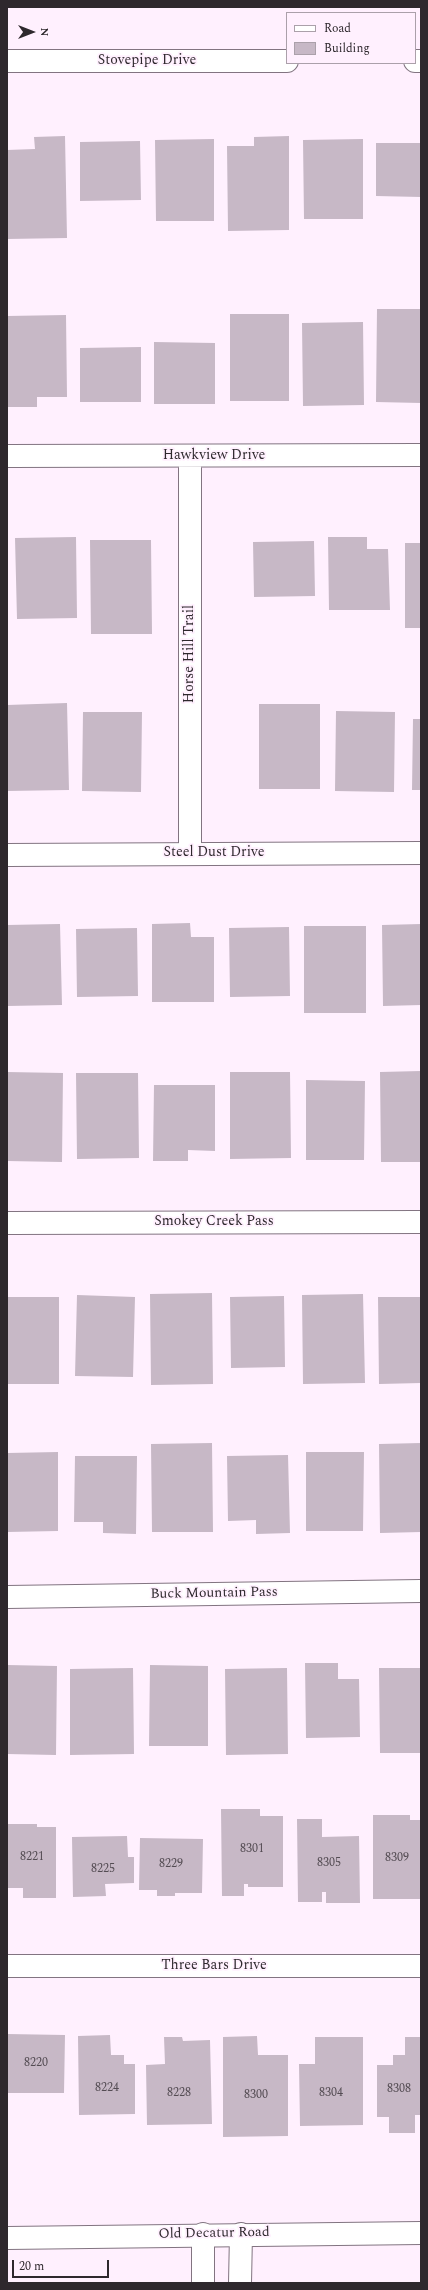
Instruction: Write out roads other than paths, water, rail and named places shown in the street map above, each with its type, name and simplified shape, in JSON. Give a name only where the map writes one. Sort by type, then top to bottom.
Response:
[{"type":"street","name":"Stovepipe Drive","points":[[7,61],[286,61]]},
{"type":"street","name":"Hawkview Drive","points":[[7,456],[421,455]]},
{"type":"street","name":"Horse Hill Trail","points":[[190,456],[190,853]]},
{"type":"street","name":"Steel Dust Drive","points":[[7,855],[421,853]]},
{"type":"street","name":"Smokey Creek Pass","points":[[7,1223],[421,1222]]},
{"type":"street","name":"Buck Mountain Pass","points":[[7,1596],[421,1591]]},
{"type":"street","name":"Three Bars Drive","points":[[7,1966],[421,1966]]},
{"type":"street","name":"Old Decatur Road","points":[[7,2238],[203,2234],[421,2233]]},
{"type":"street","points":[[203,2234],[203,2283]]},
{"type":"street","points":[[240,2283],[241,2234]]}]
